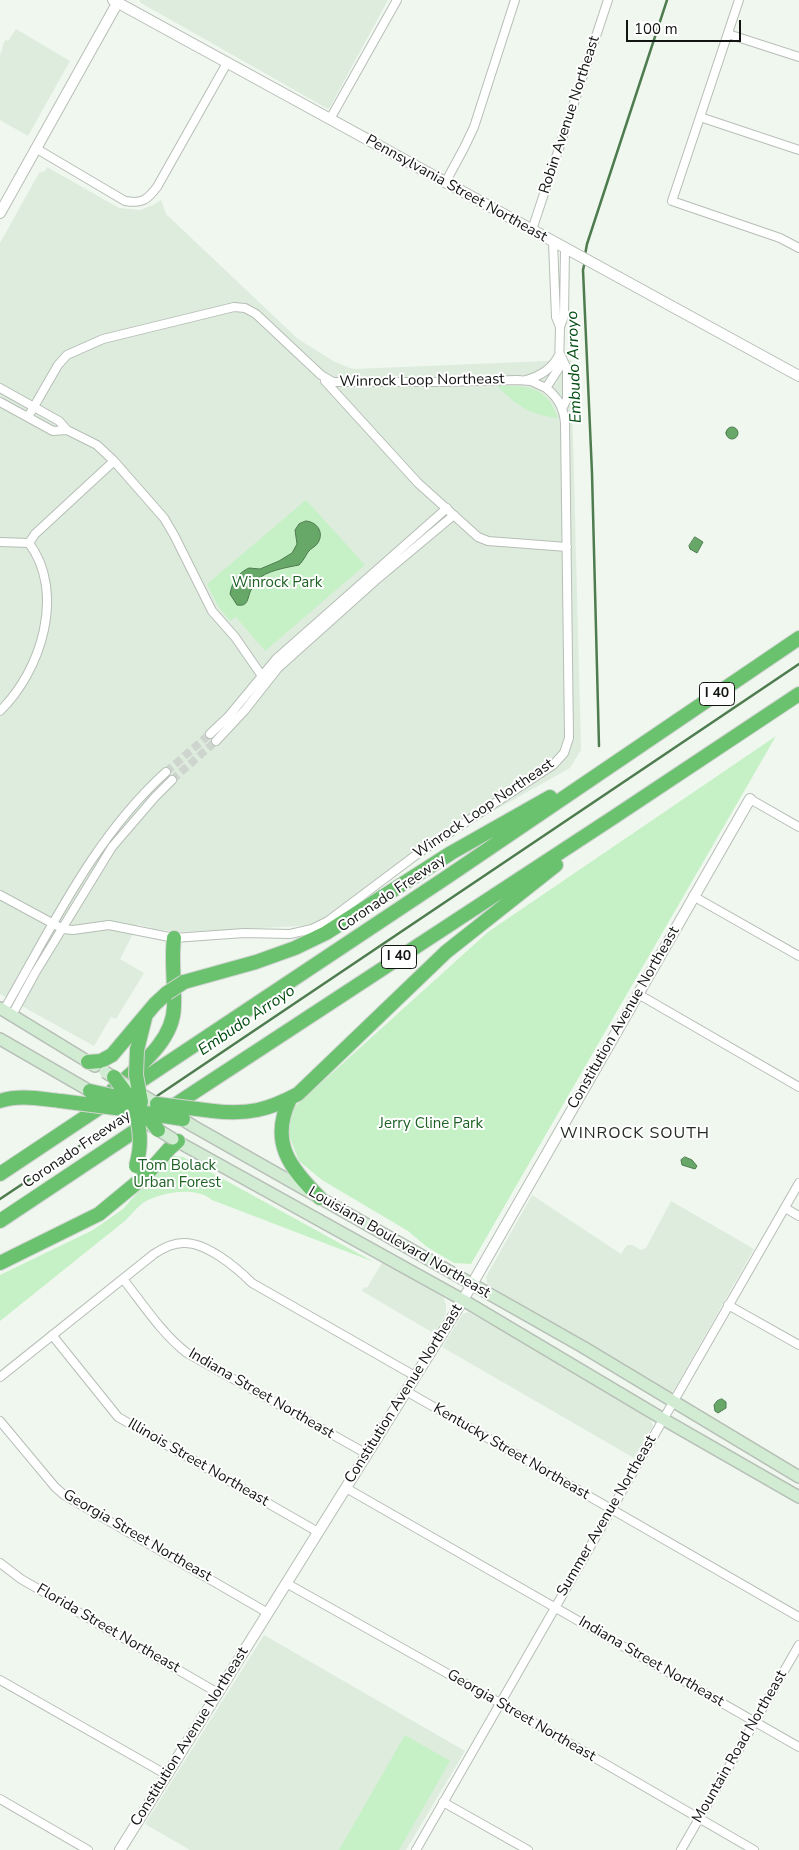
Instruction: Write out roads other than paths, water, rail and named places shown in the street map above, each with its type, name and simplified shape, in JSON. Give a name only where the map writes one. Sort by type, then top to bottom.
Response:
[{"type":"highway","name":"Coronado Freeway","points":[[0,1174],[447,877],[799,638]]},
{"type":"highway","name":"Coronado Freeway","points":[[0,1221],[179,1101],[799,694]]},
{"type":"highway","points":[[88,1062],[101,1061],[108,1058],[167,993],[184,982],[256,962],[295,948],[326,933],[451,853],[635,749]]},
{"type":"highway","points":[[0,1102],[7,1099],[22,1098],[136,1107],[157,1104],[234,1113],[269,1108],[290,1099],[309,1086],[446,952],[614,817]]},
{"type":"highway","points":[[80,1120],[143,1062],[167,1034],[174,1009],[172,952],[174,938]]},
{"type":"highway","points":[[120,1197],[136,1166],[140,1151],[141,1141],[136,1107],[136,1064],[137,1050],[145,1017]]},
{"type":"highway","points":[[109,1075],[158,1130]]},
{"type":"highway","points":[[87,1089],[136,1107],[188,1122]]},
{"type":"highway","points":[[290,1099],[282,1123],[284,1147],[299,1177],[320,1198]]},
{"type":"highway","points":[[0,1263],[90,1220],[113,1204],[145,1176],[176,1140]]},
{"type":"main road","points":[[5,1011],[109,1075]]},
{"type":"main road","points":[[0,1039],[87,1089]]},
{"type":"main road","name":"Louisiana Boulevard Northeast","points":[[157,1104],[583,1348],[799,1477]]},
{"type":"main road","name":"Louisiana Boulevard Northeast","points":[[158,1130],[463,1300],[663,1419],[799,1496]]},
{"type":"street","points":[[330,119],[397,0]]},
{"type":"street","points":[[445,182],[474,127],[516,0]]},
{"type":"street","name":"Robin Avenue Northeast","points":[[532,230],[608,0]]},
{"type":"street","points":[[739,0],[672,201],[780,238],[799,248]]},
{"type":"street","points":[[0,214],[37,150],[117,1]]},
{"type":"street","name":"Pennsylvania Street Northeast","points":[[117,1],[577,256],[799,376]]},
{"type":"street","points":[[728,34],[799,57]]},
{"type":"street","points":[[37,150],[125,201],[135,203],[143,200],[149,197],[157,187],[226,63]]},
{"type":"street","points":[[700,117],[799,150]]},
{"type":"street","name":"Winrock Loop Northeast","points":[[553,242],[556,317],[560,327]]},
{"type":"street","name":"Winrock Loop Northeast","points":[[546,388],[559,368],[560,327],[564,316],[565,249]]},
{"type":"street","name":"Winrock Loop Northeast","points":[[28,417],[60,361],[71,352],[103,339],[234,307],[245,308],[256,314],[321,375],[329,381],[339,383],[526,380],[544,373],[554,363],[560,353]]},
{"type":"street","name":"Winrock Loop Northeast","points":[[560,353],[567,368],[567,399],[562,409]]},
{"type":"street","points":[[321,375],[408,473],[478,537],[488,541],[567,547]]},
{"type":"street","name":"Winrock Loop Northeast","points":[[63,930],[109,925],[174,938],[244,933],[290,934],[312,929],[328,921],[420,852],[553,765],[564,753],[569,738],[565,423],[562,409],[556,397],[546,388],[526,380]]},
{"type":"street","points":[[0,388],[59,421],[67,430],[97,445],[114,461],[164,518],[212,610],[235,637],[262,676]]},
{"type":"street","points":[[0,402],[53,430],[67,430]]},
{"type":"street","points":[[28,544],[42,527],[114,461]]},
{"type":"street","points":[[210,734],[228,718],[268,667],[446,508]]},
{"type":"street","points":[[216,741],[245,710],[278,668],[454,515]]},
{"type":"street","points":[[0,542],[28,544],[38,555],[45,584],[46,604],[45,625],[33,666],[17,692],[0,711]]},
{"type":"street","points":[[240,703],[245,710]]},
{"type":"street","points":[[5,1011],[53,924],[104,841],[148,789],[166,772]]},
{"type":"street","points":[[5,1011],[35,974],[63,930],[91,879],[112,848],[172,780]]},
{"type":"street","points":[[750,799],[796,825],[799,817]]},
{"type":"street","name":"Constitution Avenue Northeast","points":[[120,1850],[463,1300],[750,799]]},
{"type":"street","points":[[0,894],[63,930]]},
{"type":"street","points":[[693,896],[799,956]]},
{"type":"street","points":[[638,994],[799,1087]]},
{"type":"street","name":"Summer Avenue Northeast","points":[[416,1850],[799,1183]]},
{"type":"street","points":[[785,1208],[799,1216]]},
{"type":"street","points":[[0,1377],[154,1254],[164,1248],[183,1243],[192,1243],[202,1247],[237,1267],[252,1283],[416,1376]]},
{"type":"street","name":"Indiana Street Northeast","points":[[123,1279],[172,1340],[187,1353],[367,1454]]},
{"type":"street","points":[[728,1306],[799,1346]]},
{"type":"street","name":"Illinois Street Northeast","points":[[52,1335],[118,1417],[318,1532]]},
{"type":"street","name":"Kentucky Street Northeast","points":[[406,1391],[799,1616]]},
{"type":"street","name":"Georgia Street Northeast","points":[[0,1421],[55,1488],[64,1495],[268,1613]]},
{"type":"street","name":"Indiana Street Northeast","points":[[346,1488],[799,1747]]},
{"type":"street","name":"Florida Street Northeast","points":[[0,1563],[21,1579],[218,1692]]},
{"type":"street","name":"Georgia Street Northeast","points":[[286,1584],[500,1703],[754,1850]]},
{"type":"street","name":"Mountain Road Northeast","points":[[681,1850],[799,1645]]},
{"type":"street","points":[[0,1680],[167,1776]]},
{"type":"street","points":[[0,1800],[88,1850]]},
{"type":"street","points":[[443,1802],[528,1850]]},
{"type":"waterway","name":"Embudo Arroyo","points":[[585,255],[667,0]]},
{"type":"waterway","name":"Embudo Arroyo","points":[[585,261],[583,270],[592,473],[599,746]]},
{"type":"waterway","name":"Embudo Arroyo","points":[[154,1098],[799,664]]},
{"type":"waterway","name":"Embudo Arroyo","points":[[0,1199],[126,1115]]},
{"type":"tunnel","points":[[166,772],[210,734]]},
{"type":"tunnel","points":[[172,780],[216,741]]},
{"type":"district","name":"WINROCK SOUTH","points":[[635,1134]]},
{"type":"park label","name":"Winrock Park","points":[[277,583]]},
{"type":"park label","name":"Jerry Cline Park","points":[[431,1124]]},
{"type":"park label","name":"Tom Bolack Urban Forest","points":[[177,1174]]}]
